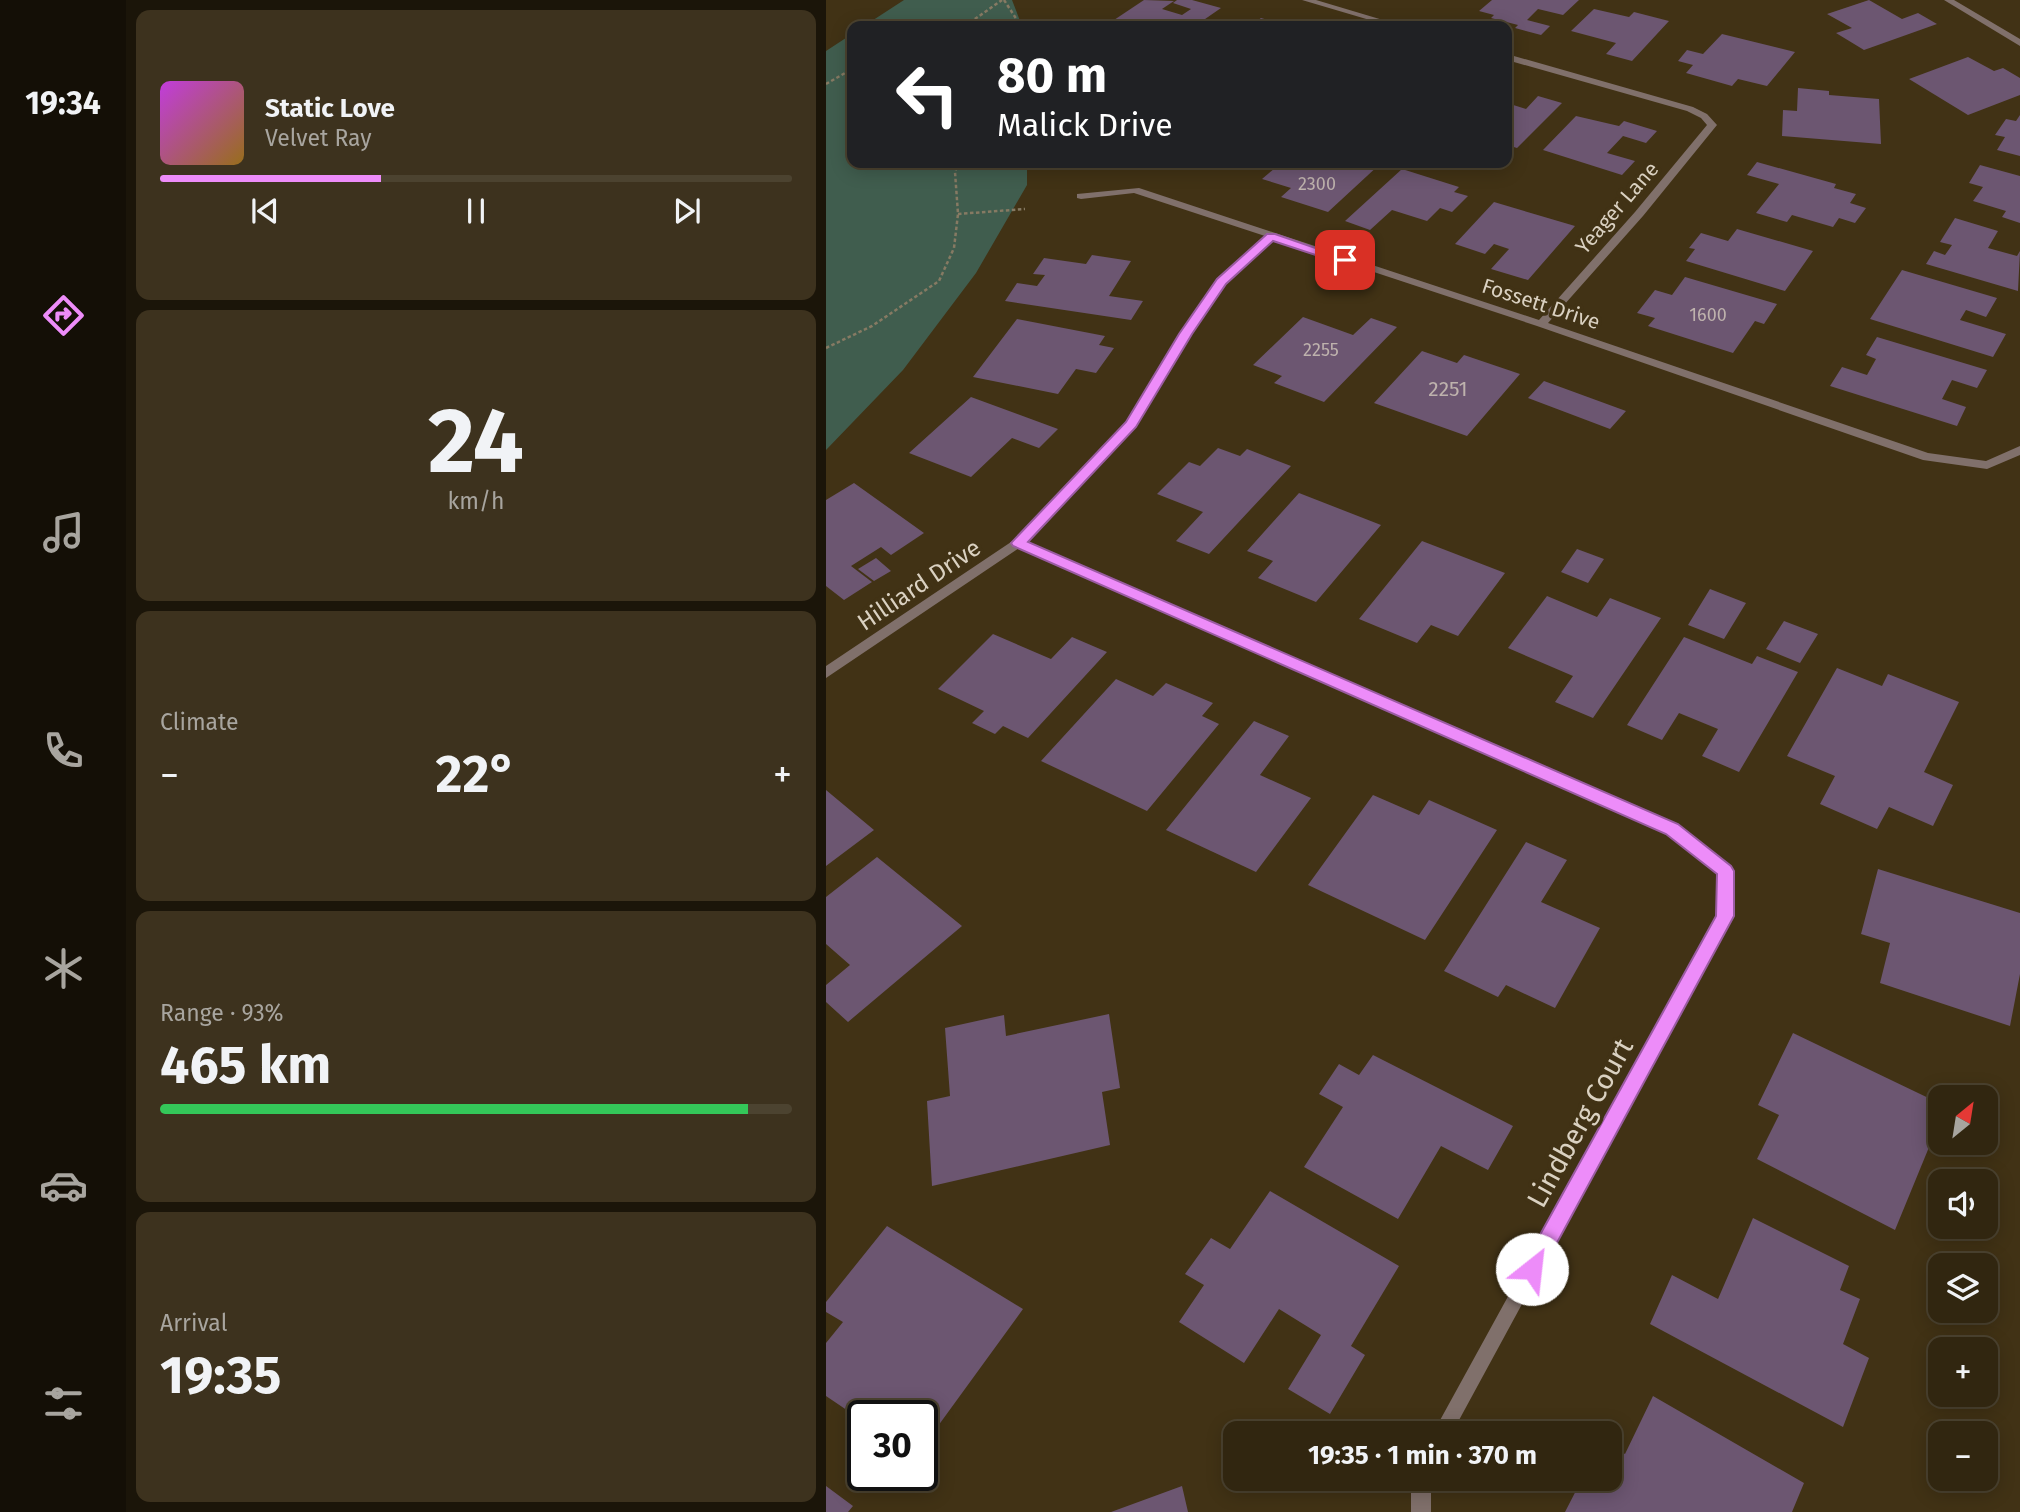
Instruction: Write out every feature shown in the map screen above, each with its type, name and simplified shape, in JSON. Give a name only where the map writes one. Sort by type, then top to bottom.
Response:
[{"type":"street","points":[[1306,0],[1381,21]]},
{"type":"street","points":[[1948,0],[2020,43]]},
{"type":"street","name":"Yeager Lane","points":[[1512,58],[1690,109],[1704,116],[1712,125],[1639,214],[1541,324]]},
{"type":"street","name":"Fossett Drive","points":[[1081,196],[1135,190],[1541,324],[1927,457],[1987,465],[2020,450]]},
{"type":"street","name":"Hilliard Drive","points":[[826,673],[1018,543],[1131,424],[1185,334],[1222,281],[1271,236]]},
{"type":"street","name":"Lindberg Court","points":[[1018,543],[1672,829],[1725,871],[1725,916],[1449,1421]]},
{"type":"street","points":[[1421,1491],[1421,1512]]},
{"type":"path","points":[[972,21],[1003,0],[1018,21]]},
{"type":"path","points":[[826,84],[847,72]]},
{"type":"path","points":[[826,348],[872,326],[940,281],[954,248],[958,214],[956,168]]},
{"type":"path","points":[[958,214],[1025,209]]},
{"type":"green space","points":[[904,0],[1012,0],[1020,21],[872,21]]},
{"type":"green space","points":[[847,37],[847,168],[1027,168],[1027,185],[976,273],[903,370],[826,450],[826,51]]},
{"type":"building","points":[[1144,0],[1174,1],[1162,9],[1182,15],[1191,9],[1173,3],[1177,0],[1192,0],[1221,8],[1202,21],[1112,21]]},
{"type":"building","points":[[1492,0],[1579,0],[1563,15],[1538,9],[1527,20],[1550,26],[1541,35],[1515,28],[1518,25],[1512,21],[1491,18],[1494,15],[1479,11]]},
{"type":"building","points":[[1869,0],[1902,19],[1918,13],[1937,24],[1864,50],[1836,33],[1852,28],[1827,14]]},
{"type":"building","points":[[1594,9],[1629,17],[1634,12],[1669,21],[1632,61],[1606,54],[1616,43],[1571,31]]},
{"type":"building","points":[[1722,34],[1795,52],[1767,86],[1738,79],[1732,86],[1686,73],[1693,65],[1678,61],[1687,50],[1703,54]]},
{"type":"building","points":[[1968,57],[1994,71],[2003,68],[2020,78],[2020,95],[1968,115],[1909,79]]},
{"type":"building","points":[[1798,88],[1829,91],[1829,95],[1879,99],[1881,144],[1782,136],[1783,110],[1797,111]]},
{"type":"building","points":[[1538,96],[1562,103],[1517,148],[1512,146],[1512,105],[1526,109]]},
{"type":"building","points":[[2020,115],[2020,156],[1997,150],[2005,137],[1995,135],[2006,119],[2016,121]]},
{"type":"building","points":[[1576,116],[1619,126],[1624,121],[1657,131],[1646,143],[1623,136],[1607,153],[1635,161],[1622,175],[1543,150]]},
{"type":"building","points":[[1757,162],[1836,184],[1834,188],[1856,194],[1850,203],[1866,208],[1855,223],[1839,218],[1833,227],[1792,215],[1787,222],[1756,213],[1779,184],[1747,175]]},
{"type":"building","points":[[1980,165],[2020,176],[2020,223],[2002,217],[2006,211],[1973,201],[1983,187],[1969,183]]},
{"type":"building","points":[[1275,168],[1376,168],[1328,212],[1281,197],[1291,188],[1262,179]]},
{"type":"building","points":[[1402,169],[1459,187],[1454,192],[1468,196],[1452,212],[1440,208],[1427,221],[1392,210],[1370,230],[1345,221]]},
{"type":"building","points":[[1494,202],[1575,226],[1528,280],[1491,269],[1509,249],[1494,244],[1485,254],[1455,244]]},
{"type":"building","points":[[1955,218],[1998,231],[1988,248],[2017,256],[2020,251],[2018,291],[1926,264],[1934,251],[1945,255],[1952,245],[1940,242]]},
{"type":"building","points":[[1737,229],[1813,251],[1785,291],[1686,261],[1695,249],[1689,248],[1701,233],[1728,241]]},
{"type":"building","points":[[1092,255],[1131,261],[1109,296],[1143,301],[1131,320],[1005,301],[1017,283],[1037,286],[1045,275],[1033,274],[1044,258],[1086,264]]},
{"type":"building","points":[[1902,270],[1997,298],[1986,317],[1966,310],[1960,320],[2006,334],[1993,357],[1870,319]]},
{"type":"building","points":[[1685,277],[1777,304],[1764,324],[1755,321],[1733,353],[1648,326],[1655,318],[1637,313],[1655,290],[1672,295]]},
{"type":"building","points":[[1303,317],[1353,335],[1371,318],[1397,327],[1324,402],[1274,383],[1282,376],[1253,365]]},
{"type":"building","points":[[1017,319],[1105,336],[1099,345],[1114,348],[1096,373],[1076,369],[1058,394],[973,377]]},
{"type":"building","points":[[1877,337],[1987,370],[1977,388],[1952,380],[1942,399],[1966,407],[1957,426],[1830,386],[1842,367],[1867,375],[1876,359],[1866,355]]},
{"type":"building","points":[[1422,351],[1457,363],[1464,355],[1520,374],[1467,436],[1374,403]]},
{"type":"building","points":[[1544,381],[1626,411],[1610,429],[1528,398]]},
{"type":"building","points":[[971,397],[1058,429],[1039,448],[1012,438],[971,477],[909,453]]},
{"type":"building","points":[[1218,448],[1240,456],[1247,449],[1291,466],[1209,554],[1176,541],[1203,512],[1157,494],[1189,462],[1200,466]]},
{"type":"building","points":[[854,483],[924,533],[891,555],[881,547],[851,566],[872,582],[844,600],[826,586],[826,500]]},
{"type":"building","points":[[1299,493],[1381,525],[1316,602],[1258,578],[1273,561],[1247,551]]},
{"type":"building","points":[[1422,541],[1505,573],[1458,636],[1431,625],[1417,643],[1359,619]]},
{"type":"building","points":[[1577,549],[1604,559],[1588,583],[1561,572]]},
{"type":"building","points":[[876,558],[891,571],[874,581],[858,569]]},
{"type":"building","points":[[1710,589],[1746,603],[1724,639],[1688,625]]},
{"type":"building","points":[[1547,596],[1597,617],[1610,598],[1661,618],[1593,718],[1555,702],[1573,676],[1508,648]]},
{"type":"building","points":[[1784,621],[1818,634],[1800,663],[1766,649]]},
{"type":"building","points":[[993,634],[1051,659],[1072,637],[1107,652],[1028,738],[1003,726],[995,734],[972,723],[984,711],[938,689]]},
{"type":"building","points":[[1684,637],[1752,664],[1757,656],[1798,672],[1739,772],[1702,756],[1718,729],[1679,713],[1662,740],[1627,725]]},
{"type":"building","points":[[1837,668],[1882,686],[1888,674],[1959,702],[1924,772],[1953,785],[1933,826],[1889,807],[1877,829],[1820,804],[1835,776],[1787,756]]},
{"type":"building","points":[[1116,679],[1153,696],[1166,683],[1213,703],[1202,716],[1219,724],[1147,811],[1041,761]]},
{"type":"building","points":[[1254,721],[1289,736],[1260,775],[1311,798],[1256,872],[1166,830]]},
{"type":"building","points":[[826,790],[874,830],[826,866]]},
{"type":"building","points":[[1373,795],[1419,815],[1429,800],[1497,830],[1425,940],[1308,885]]},
{"type":"building","points":[[1526,842],[1567,860],[1541,902],[1600,928],[1555,1008],[1506,985],[1498,997],[1444,971]]},
{"type":"building","points":[[877,857],[962,926],[848,1022],[826,1002],[826,985],[850,965],[826,944],[826,897]]},
{"type":"building","points":[[1878,869],[2020,913],[2020,974],[2010,1026],[1880,983],[1890,943],[1861,934]]},
{"type":"building","points":[[1109,1014],[1120,1088],[1102,1092],[1110,1145],[932,1186],[927,1101],[950,1096],[945,1028],[1004,1015],[1006,1036]]},
{"type":"building","points":[[1793,1033],[1928,1098],[1928,1150],[1895,1230],[1757,1159],[1779,1115],[1758,1105]]},
{"type":"building","points":[[1373,1055],[1513,1126],[1488,1170],[1441,1146],[1398,1219],[1304,1167],[1343,1107],[1319,1094],[1339,1064],[1359,1075]]},
{"type":"building","points":[[1270,1191],[1399,1266],[1351,1346],[1365,1355],[1330,1414],[1288,1389],[1321,1335],[1279,1309],[1244,1363],[1179,1322],[1204,1285],[1185,1274],[1211,1238],[1230,1249]]},
{"type":"building","points":[[1753,1218],[1849,1266],[1840,1290],[1860,1299],[1843,1344],[1869,1358],[1843,1427],[1650,1324],[1672,1275],[1718,1299]]},
{"type":"building","points":[[887,1226],[1023,1309],[938,1426],[938,1400],[847,1400],[847,1410],[826,1396],[826,1343],[843,1322],[826,1312],[826,1302]]},
{"type":"building","points":[[1653,1396],[1804,1483],[1792,1512],[1565,1512],[1576,1491],[1622,1491],[1622,1452],[1625,1454]]},
{"type":"building","points":[[826,1486],[853,1506],[848,1512],[826,1512]]},
{"type":"building","points":[[1182,1486],[1188,1512],[1111,1512]]},
{"type":"route","points":[[1345,260],[1271,236],[1222,281],[1185,334],[1131,424],[1018,543],[1672,829],[1725,871],[1725,916],[1532,1269]]}]
